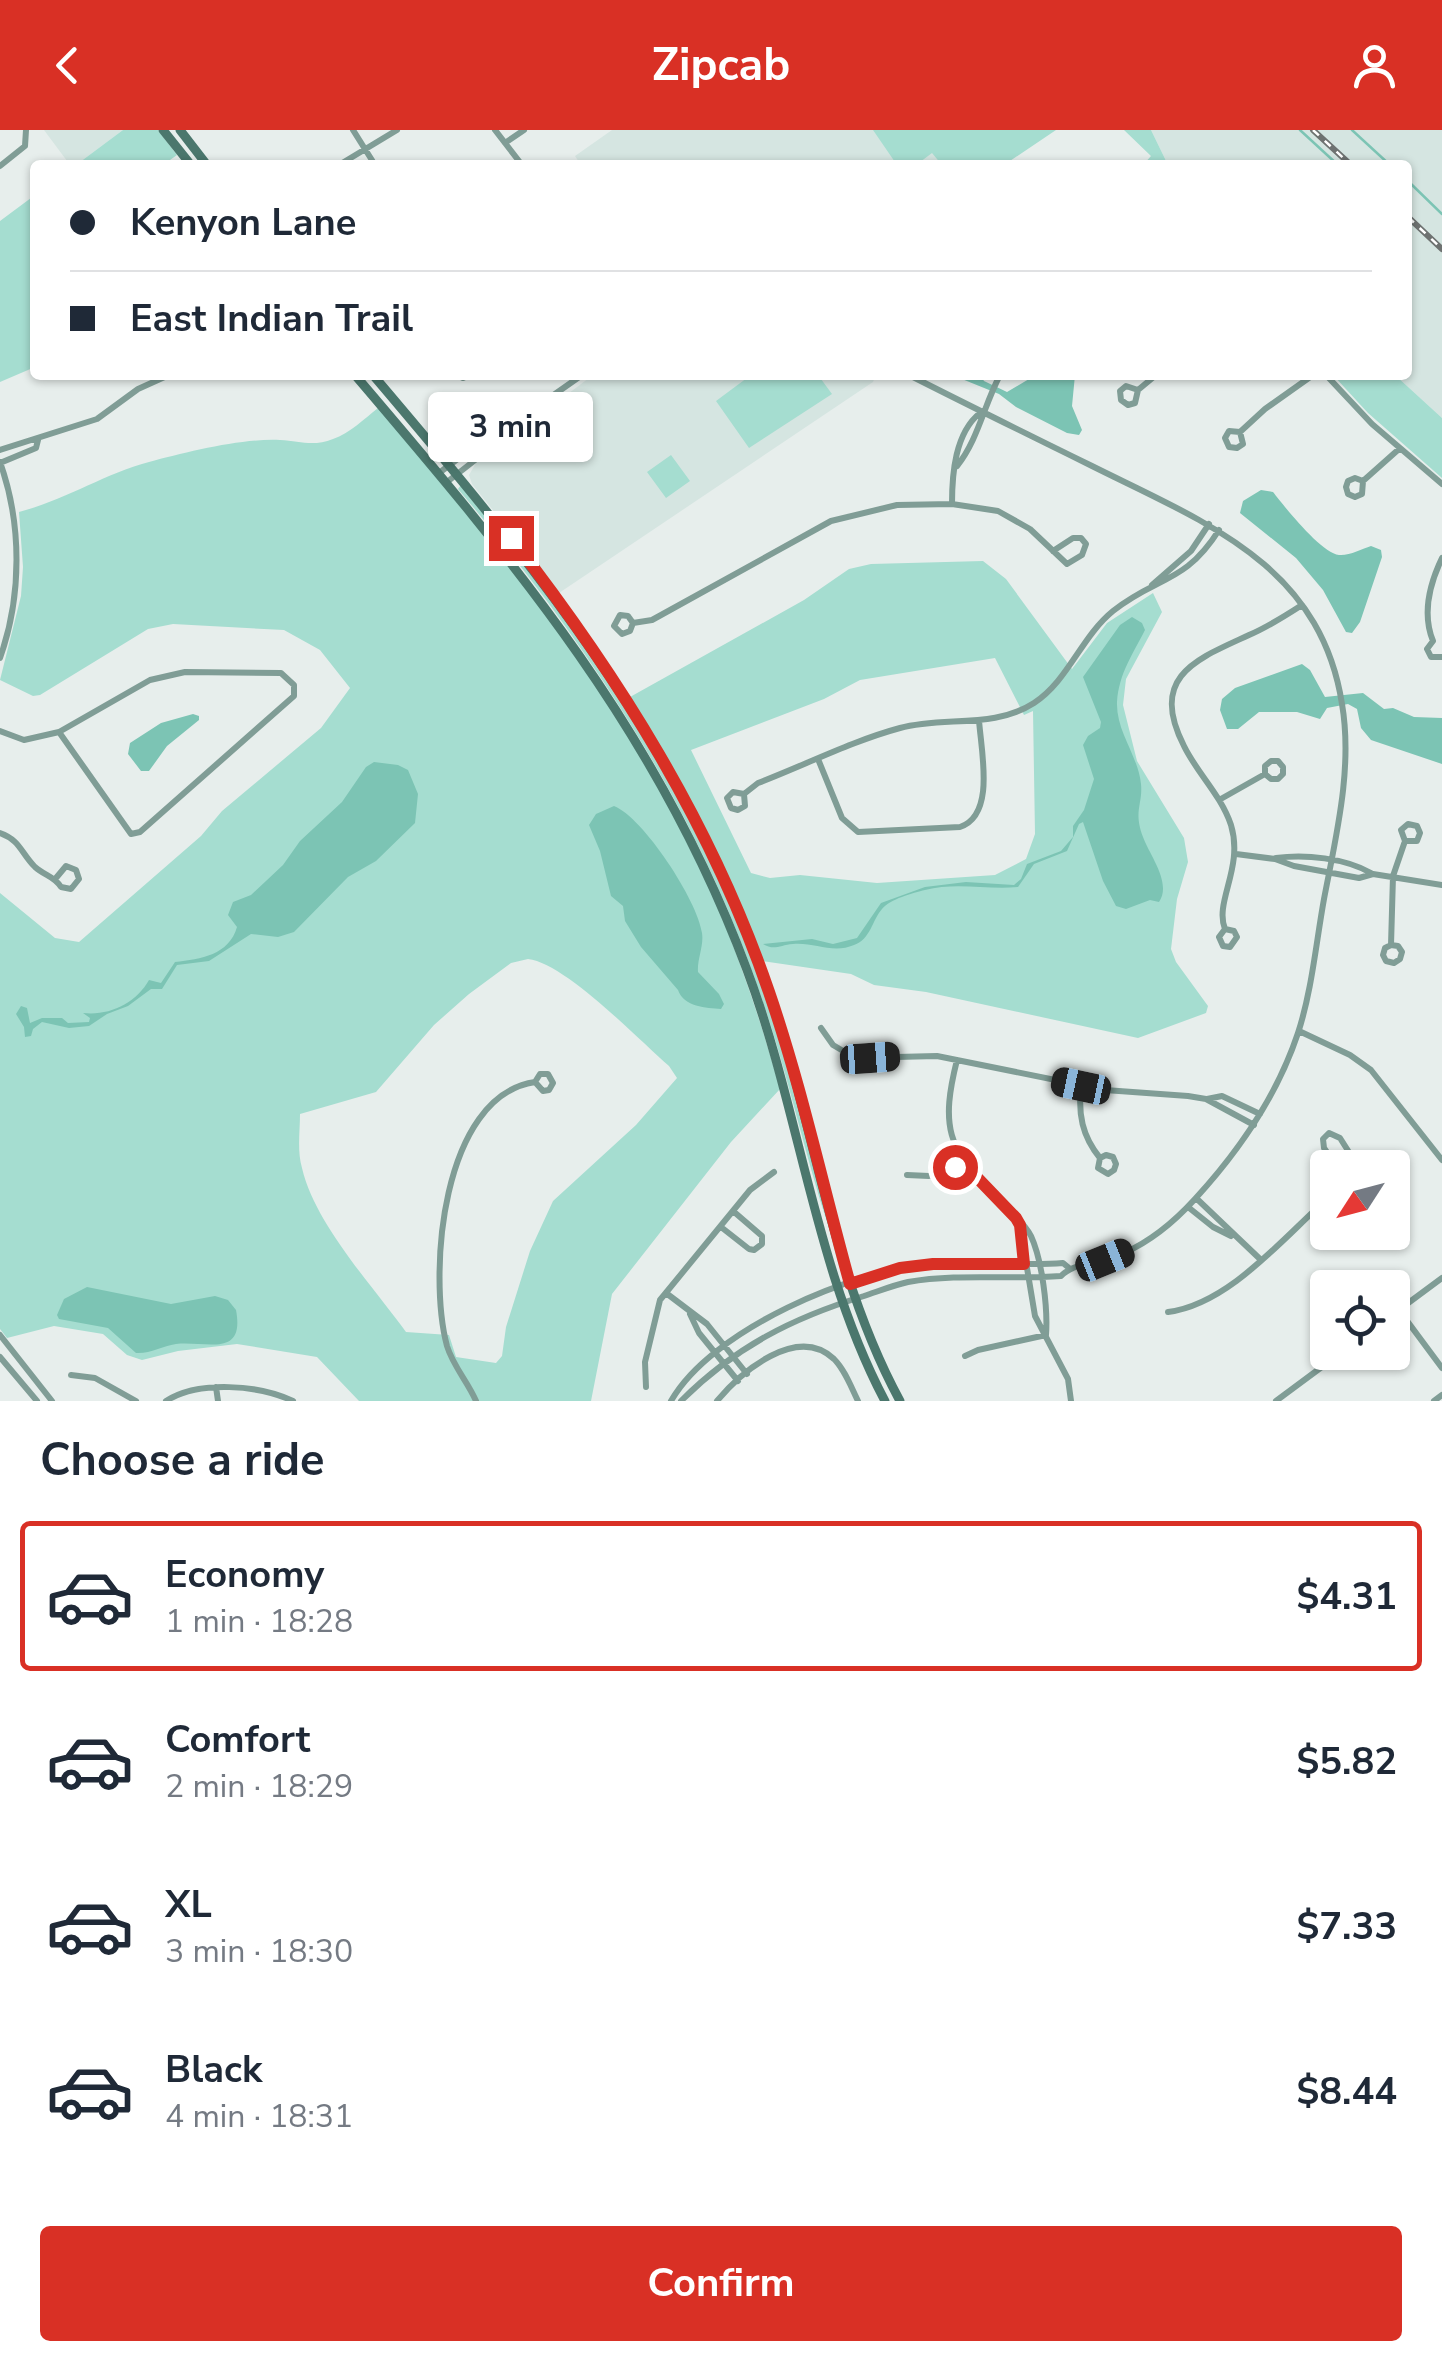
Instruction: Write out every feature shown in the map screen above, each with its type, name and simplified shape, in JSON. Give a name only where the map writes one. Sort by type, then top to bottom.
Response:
[{"type":"main road","points":[[163,130],[186,160]]},
{"type":"main road","points":[[180,130],[203,160]]},
{"type":"main road","points":[[360,380],[523,576],[586,662],[645,755],[694,845],[740,950],[766,1023],[842,1303],[884,1401]]},
{"type":"main road","points":[[377,380],[534,568],[596,654],[652,740],[706,839],[748,934],[780,1024],[850,1284],[876,1354],[900,1401]]},
{"type":"street","points":[[0,166],[24,146],[26,130]]},
{"type":"street","points":[[353,130],[372,160]]},
{"type":"street","points":[[349,160],[396,130]]},
{"type":"street","points":[[495,130],[518,160]]},
{"type":"street","points":[[505,144],[524,130]]},
{"type":"street","points":[[0,450],[97,419],[138,389],[158,380]]},
{"type":"street","points":[[439,473],[496,430],[508,427],[575,380]]},
{"type":"street","points":[[681,1401],[733,1357],[794,1320],[855,1298],[905,1282],[1061,1276],[1069,1268],[1105,1260],[1140,1245],[1188,1207],[1254,1125],[1298,1030],[1329,873],[1345,761],[1340,694],[1324,644],[1302,605],[1275,572],[1219,530],[919,380]]},
{"type":"street","points":[[952,504],[956,466],[980,424],[998,380]]},
{"type":"street","points":[[1138,390],[1150,380]]},
{"type":"street","points":[[1240,432],[1265,408],[1307,380]]},
{"type":"street","points":[[1331,380],[1399,449],[1442,484]]},
{"type":"street","points":[[446,482],[502,439],[508,427]]},
{"type":"street","points":[[0,658],[16,559],[13,512],[0,463],[36,448],[38,440]]},
{"type":"street","points":[[1362,482],[1399,449]]},
{"type":"street","points":[[633,623],[652,620],[831,521],[883,507],[952,504],[988,508],[1030,529],[1066,564],[1082,555],[1086,544],[1081,538],[1073,538],[1053,551]]},
{"type":"street","points":[[1151,586],[1160,574],[1191,551],[1208,524]]},
{"type":"street","points":[[744,794],[758,783],[900,728],[1006,716],[1039,700],[1114,610],[1193,564],[1219,530]]},
{"type":"street","points":[[1442,558],[1430,591],[1428,627],[1437,641],[1428,645],[1429,655],[1434,659],[1442,657]]},
{"type":"street","points":[[1225,929],[1221,912],[1236,854],[1230,824],[1219,800],[1176,728],[1174,700],[1178,680],[1200,657],[1268,626],[1302,605]]},
{"type":"street","points":[[0,731],[24,740],[59,732],[150,680],[173,672],[281,674],[290,680],[295,691],[288,704],[136,834],[123,828],[59,732]]},
{"type":"street","points":[[818,760],[842,818],[858,832],[960,827],[974,820],[982,806],[979,720]]},
{"type":"street","points":[[1219,800],[1265,774]]},
{"type":"street","points":[[0,832],[18,842],[39,870],[56,878]]},
{"type":"street","points":[[1391,945],[1392,876],[1404,841]]},
{"type":"street","points":[[1236,854],[1275,858],[1359,878],[1372,874],[1442,885]]},
{"type":"street","points":[[1275,858],[1296,856],[1331,861],[1360,867],[1372,874]]},
{"type":"street","points":[[821,1028],[832,1045],[855,1058],[929,1055],[1081,1086],[1206,1099],[1222,1096],[1260,1114]]},
{"type":"street","points":[[1298,1030],[1350,1055],[1371,1070],[1442,1160]]},
{"type":"street","points":[[957,1060],[948,1121],[954,1145],[964,1164],[1031,1236],[1039,1265],[1046,1334]]},
{"type":"street","points":[[476,1401],[450,1355],[442,1319],[439,1269],[446,1209],[470,1130],[491,1106],[519,1087],[535,1082]]},
{"type":"street","points":[[1081,1086],[1080,1117],[1090,1145],[1100,1158]]},
{"type":"street","points":[[1206,1099],[1254,1125]]},
{"type":"street","points":[[1325,1150],[1322,1139],[1329,1134],[1340,1138],[1348,1150]]},
{"type":"street","points":[[907,1175],[929,1176],[964,1164]]},
{"type":"street","points":[[646,1387],[654,1319],[666,1293],[756,1184],[774,1172]]},
{"type":"street","points":[[1196,1198],[1222,1220],[1232,1236]]},
{"type":"street","points":[[1188,1207],[1260,1259]]},
{"type":"street","points":[[721,1226],[749,1249],[762,1244],[762,1236],[733,1211]]},
{"type":"street","points":[[1168,1312],[1190,1309],[1210,1299],[1310,1214]]},
{"type":"street","points":[[1020,1225],[1035,1316],[1070,1384],[1070,1401]]},
{"type":"street","points":[[670,1401],[694,1370],[724,1346],[790,1306],[850,1284],[900,1268],[933,1264],[1063,1262],[1069,1268]]},
{"type":"street","points":[[1410,1302],[1442,1278]]},
{"type":"street","points":[[666,1293],[707,1324],[747,1374]]},
{"type":"street","points":[[690,1313],[698,1332],[738,1381]]},
{"type":"street","points":[[1410,1330],[1442,1368]]},
{"type":"street","points":[[0,1334],[52,1401]]},
{"type":"street","points":[[966,1356],[1046,1334]]},
{"type":"street","points":[[717,1401],[747,1374],[785,1349],[806,1347],[818,1350],[841,1368],[857,1401]]},
{"type":"street","points":[[0,1357],[37,1401]]},
{"type":"street","points":[[1276,1401],[1318,1370]]},
{"type":"street","points":[[72,1375],[95,1378],[136,1401]]},
{"type":"street","points":[[166,1401],[189,1390],[216,1387],[276,1394],[294,1401]]},
{"type":"street","points":[[216,1387],[218,1401]]},
{"type":"street","points":[[1434,1401],[1442,1395]]},
{"type":"shaded area","points":[[44,130],[123,130],[83,160],[66,160]]},
{"type":"shaded area","points":[[123,130],[158,130],[177,155],[170,160],[83,160]]},
{"type":"shaded area","points":[[612,130],[918,130],[939,160],[578,160],[575,156]]},
{"type":"shaded area","points":[[873,130],[1056,130],[1011,160],[938,160],[932,153],[923,160],[894,160]]},
{"type":"shaded area","points":[[1124,130],[1151,130],[1166,160],[1147,160],[1151,156]]},
{"type":"shaded area","points":[[1151,130],[1442,130],[1442,418],[1400,380],[1412,380],[1412,160],[1166,160]]},
{"type":"shaded area","points":[[30,199],[30,369],[0,382],[0,221]]},
{"type":"shaded area","points":[[586,380],[874,380],[559,593],[472,484],[469,475],[476,463]]},
{"type":"shaded area","points":[[744,380],[822,380],[832,394],[749,448],[716,401]]},
{"type":"shaded area","points":[[964,380],[983,380],[1007,392],[1027,380],[1075,380],[1072,406],[1082,430],[1079,435],[1067,433],[999,394]]},
{"type":"shaded area","points":[[1338,380],[1400,380],[1442,418],[1442,478],[1368,413]]},
{"type":"shaded area","points":[[378,408],[532,596],[636,746],[684,833],[717,904],[780,1089],[731,1142],[612,1294],[591,1401],[359,1401],[317,1357],[237,1344],[142,1360],[127,1355],[103,1334],[54,1326],[7,1338],[0,1329],[0,893],[55,938],[79,942],[201,836],[222,811],[321,728],[350,688],[320,650],[284,630],[173,624],[148,629],[40,695],[33,696],[0,680],[21,596],[19,512],[132,467],[197,450],[265,440],[326,441],[345,433]],"holes":[[[528,959],[543,964],[601,1004],[669,1066],[677,1078],[636,1125],[553,1201],[530,1251],[506,1327],[502,1356],[496,1363],[456,1357],[449,1335],[406,1332],[332,1232],[302,1168],[300,1114],[376,1092],[434,1025],[469,994],[511,963]]]},
{"type":"shaded area","points":[[671,455],[690,481],[666,498],[647,472]]},
{"type":"shaded area","points":[[461,485],[624,706],[706,849],[768,1005],[843,1275],[767,1014],[711,872],[676,803],[597,672],[507,548],[458,489]]},
{"type":"shaded area","points":[[1261,490],[1273,492],[1303,528],[1331,552],[1347,554],[1371,546],[1381,550],[1360,622],[1352,633],[1346,632],[1323,590],[1296,558],[1240,513],[1243,501]]},
{"type":"shaded area","points":[[983,561],[1006,579],[1072,669],[1107,623],[1153,593],[1162,612],[1126,679],[1123,705],[1137,761],[1184,838],[1188,862],[1177,899],[1171,949],[1208,1006],[1206,1013],[1138,1038],[926,992],[874,985],[851,974],[762,961],[702,826],[630,697],[804,600],[849,569],[871,564]],"holes":[[[995,658],[1024,715],[1033,711],[1035,834],[1026,859],[995,875],[877,883],[800,875],[770,878],[751,873],[691,750],[824,699],[860,680]]]},
{"type":"shaded area","points":[[1132,617],[1145,630],[1121,682],[1118,713],[1139,773],[1139,821],[1163,886],[1159,902],[1150,900],[1126,909],[1116,906],[1083,822],[1067,851],[1034,864],[1018,887],[948,887],[902,897],[882,909],[860,942],[846,947],[763,944],[812,939],[833,944],[857,938],[881,903],[925,887],[966,882],[1014,885],[1027,864],[1061,851],[1073,837],[1073,826],[1084,810],[1094,779],[1083,745],[1101,722],[1083,677],[1120,625]]},
{"type":"shaded area","points":[[1302,664],[1310,670],[1325,697],[1363,693],[1384,709],[1393,708],[1414,717],[1442,718],[1442,764],[1371,740],[1361,728],[1357,709],[1348,704],[1327,708],[1320,719],[1297,712],[1259,712],[1238,729],[1227,729],[1220,710],[1222,699],[1235,688]]},
{"type":"shaded area","points":[[193,714],[199,720],[167,746],[149,771],[141,771],[128,754],[130,743],[161,723]]},
{"type":"shaded area","points":[[374,762],[408,770],[418,794],[415,823],[376,861],[348,877],[294,932],[278,937],[251,934],[209,961],[177,965],[162,989],[151,989],[89,1026],[69,1028],[42,1022],[31,1036],[25,1037],[16,1014],[21,1006],[27,1008],[30,1023],[42,1018],[89,1022],[90,1018],[83,1013],[121,1006],[149,980],[161,983],[175,962],[221,950],[237,927],[228,915],[233,902],[251,895],[283,865],[300,841],[342,802],[366,767]]},
{"type":"shaded area","points":[[614,806],[626,813],[654,843],[691,901],[702,933],[698,972],[719,994],[724,1004],[721,1009],[696,1006],[681,996],[641,947],[625,921],[623,906],[611,896],[589,825],[596,814]]},
{"type":"shaded area","points":[[87,1287],[171,1304],[215,1296],[228,1300],[236,1310],[235,1335],[221,1344],[176,1344],[136,1353],[108,1328],[59,1319],[64,1299]]},
{"type":"waterway","points":[[1300,130],[1333,160]]},
{"type":"waterway","points":[[1352,130],[1385,160]]},
{"type":"waterway","points":[[1412,185],[1442,214]]},
{"type":"railway","points":[[1313,130],[1346,160]]},
{"type":"railway","points":[[1412,221],[1442,249]]},
{"type":"route","points":[[511,538],[572,618],[640,720],[706,839],[780,1024],[850,1284],[900,1268],[933,1264],[1024,1264],[1016,1218],[964,1164],[955,1167]]}]
